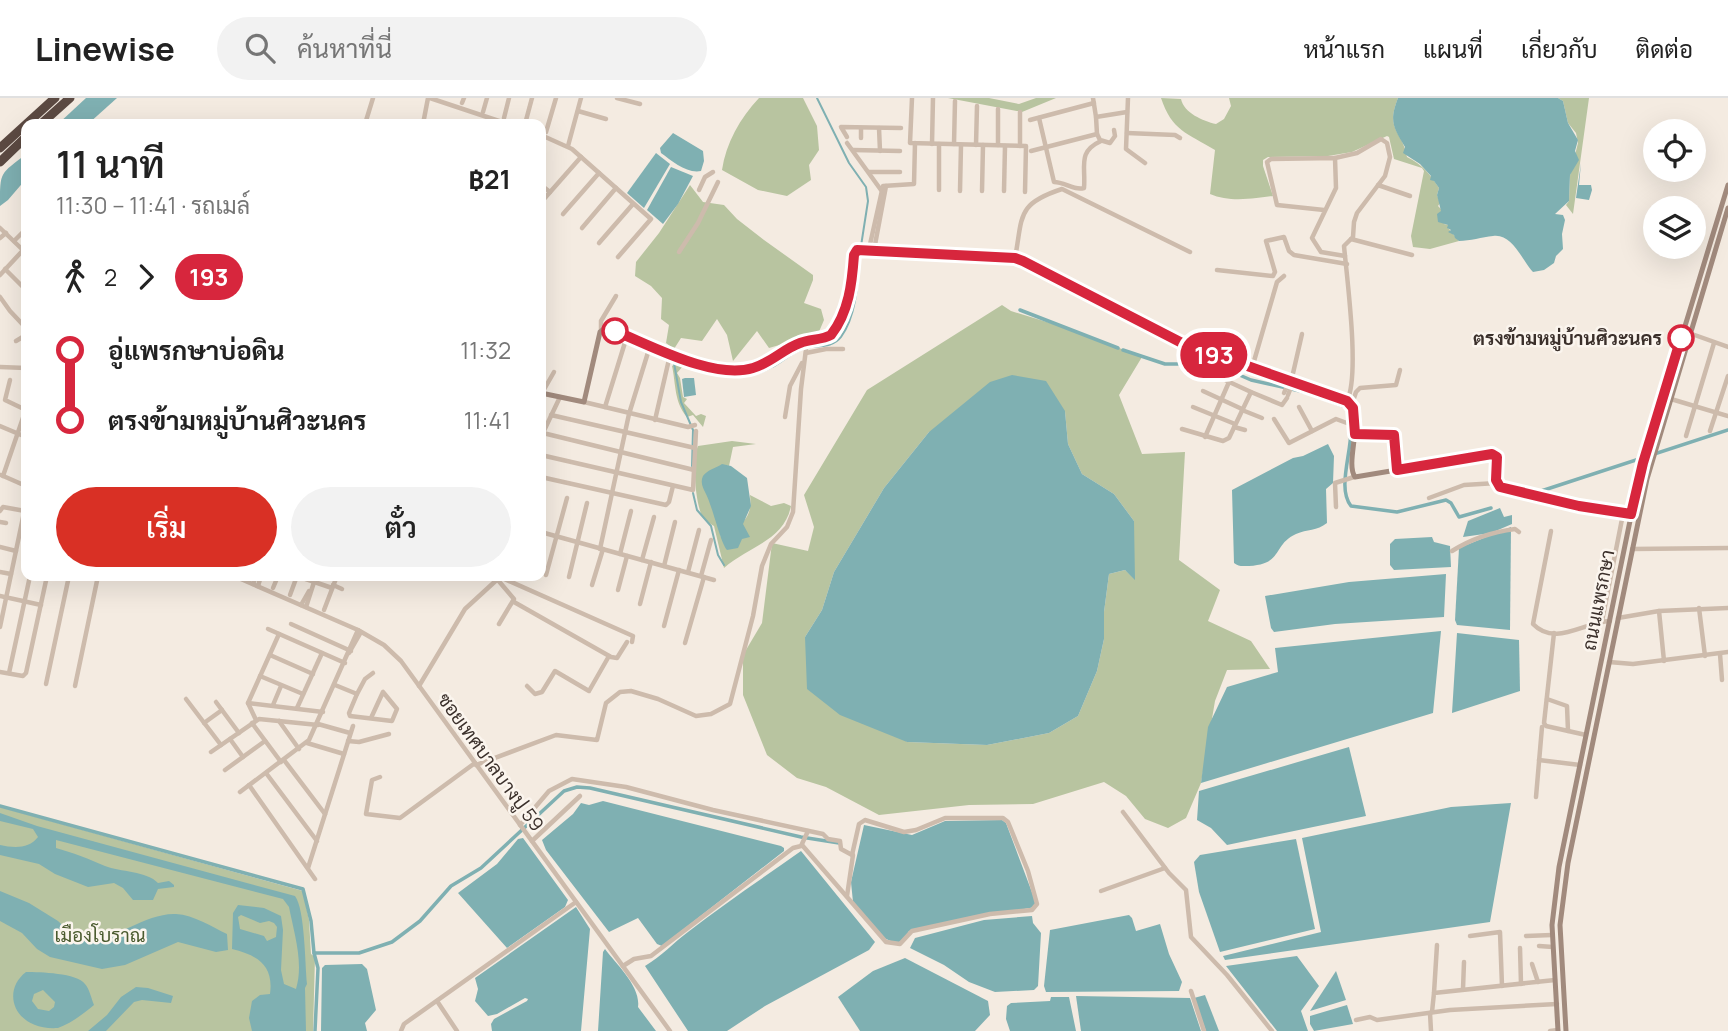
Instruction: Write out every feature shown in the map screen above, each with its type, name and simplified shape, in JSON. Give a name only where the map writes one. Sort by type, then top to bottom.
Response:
[{"type":"highway","points":[[32,119],[55,98]]},
{"type":"highway","points":[[47,119],[70,98]]},
{"type":"highway","points":[[0,148],[21,129]]},
{"type":"highway","points":[[0,162],[21,142]]},
{"type":"main road","name":"ถนนแพรกษา","points":[[1558,1031],[1552,935],[1557,880],[1580,765],[1609,662],[1651,461],[1728,185]]},
{"type":"main road","name":"ถนนแพรกษา","points":[[1566,1031],[1560,951],[1562,902],[1631,514],[1647,450],[1725,228],[1728,208]]},
{"type":"main road","points":[[546,394],[584,402],[601,330],[608,328],[670,359],[722,371],[737,371],[765,363],[828,337],[834,332],[849,298],[854,253],[859,249],[1015,258],[1182,343],[1350,403],[1355,426],[1351,469],[1354,477],[1492,454],[1497,457],[1497,483],[1507,489],[1631,514]]},
{"type":"street","points":[[367,119],[373,98]]},
{"type":"street","points":[[424,119],[427,98],[485,119]]},
{"type":"street","points":[[483,112],[487,98]]},
{"type":"street","points":[[503,118],[509,98]]},
{"type":"street","points":[[527,119],[533,98]]},
{"type":"street","points":[[546,127],[556,98]]},
{"type":"street","points":[[568,146],[581,98]]},
{"type":"street","points":[[617,98],[640,104]]},
{"type":"street","points":[[912,98],[910,143],[1026,146],[1026,192]]},
{"type":"street","points":[[933,98],[933,144]]},
{"type":"street","points":[[1128,98],[1126,150],[1145,163]]},
{"type":"street","points":[[955,101],[960,191]]},
{"type":"street","points":[[1030,120],[1094,101],[1097,134],[1101,141]]},
{"type":"street","points":[[976,106],[976,145]]},
{"type":"street","points":[[998,109],[998,145]]},
{"type":"street","points":[[578,111],[606,119]]},
{"type":"street","points":[[1096,117],[1127,112]]},
{"type":"street","points":[[1020,113],[1020,146]]},
{"type":"street","points":[[1039,118],[1054,182],[1081,190],[1085,187],[1084,161],[1087,151],[1090,146],[1101,141],[1112,142],[1114,130]]},
{"type":"street","points":[[881,190],[852,150],[841,127],[901,128]]},
{"type":"street","points":[[860,128],[861,138]]},
{"type":"street","points":[[879,128],[880,150]]},
{"type":"street","points":[[1128,133],[1175,135],[1180,138]]},
{"type":"street","points":[[1031,151],[1097,134]]},
{"type":"street","points":[[546,137],[568,146],[651,219],[618,257]]},
{"type":"street","points":[[1324,210],[1277,205],[1267,162],[1272,159],[1335,158],[1357,153],[1381,139],[1385,141],[1390,160],[1385,176],[1355,217],[1354,234],[1344,246],[1353,381],[1350,403]]},
{"type":"street","points":[[871,250],[881,190],[887,185],[914,184],[915,144]]},
{"type":"street","points":[[939,144],[939,190]]},
{"type":"street","points":[[982,191],[983,145]]},
{"type":"street","points":[[1004,191],[1005,146]]},
{"type":"street","points":[[852,150],[900,151]]},
{"type":"street","points":[[546,197],[581,157]]},
{"type":"street","points":[[1335,158],[1337,181],[1334,195],[1313,234],[1314,243],[1324,254],[1346,256]]},
{"type":"street","points":[[699,190],[705,177],[713,172]]},
{"type":"street","points":[[868,172],[900,172]]},
{"type":"street","points":[[563,214],[599,173]]},
{"type":"street","points":[[680,252],[718,182]]},
{"type":"street","points":[[871,250],[887,185]]},
{"type":"street","points":[[1377,185],[1410,196]]},
{"type":"street","points":[[582,228],[616,188]]},
{"type":"street","points":[[546,189],[550,192]]},
{"type":"street","points":[[1015,258],[1026,207],[1062,189],[1190,252]]},
{"type":"street","points":[[600,243],[633,204]]},
{"type":"street","points":[[0,228],[21,247]]},
{"type":"street","points":[[0,238],[6,233]]},
{"type":"street","points":[[14,241],[21,234]]},
{"type":"street","points":[[1217,270],[1273,275],[1275,272],[1266,241],[1283,237],[1289,251],[1294,255],[1347,264]]},
{"type":"street","points":[[1351,239],[1412,255]]},
{"type":"street","points":[[0,275],[21,254]]},
{"type":"street","points":[[5,269],[21,285]]},
{"type":"street","points":[[1252,368],[1277,282],[1284,276]]},
{"type":"street","points":[[601,330],[601,321],[616,296]]},
{"type":"street","points":[[0,297],[21,323]]},
{"type":"street","points":[[1687,332],[1728,347]]},
{"type":"street","points":[[1212,374],[1283,404],[1303,334]]},
{"type":"street","points":[[16,341],[21,338]]},
{"type":"street","points":[[605,407],[626,339]]},
{"type":"street","points":[[1686,436],[1714,343]]},
{"type":"street","points":[[380,778],[372,780],[366,814],[400,818],[476,764],[556,735],[597,740],[606,703],[620,692],[631,691],[658,699],[696,716],[705,716],[730,704],[753,615],[762,566],[771,544],[787,527],[793,512],[805,347],[843,349]]},
{"type":"street","points":[[592,585],[602,549],[629,414],[648,349]]},
{"type":"street","points":[[655,420],[670,359]]},
{"type":"street","points":[[785,417],[790,386],[803,362]]},
{"type":"street","points":[[0,367],[21,368]]},
{"type":"street","points":[[1350,403],[1360,388],[1397,384],[1400,370]]},
{"type":"street","points":[[546,386],[554,372]]},
{"type":"street","points":[[1710,431],[1728,376]]},
{"type":"street","points":[[10,380],[5,400],[21,408]]},
{"type":"street","points":[[1205,437],[1229,383]]},
{"type":"street","points":[[1203,391],[1262,418]]},
{"type":"street","points":[[1182,429],[1205,437],[1225,441],[1229,439],[1251,391]]},
{"type":"street","points":[[546,426],[560,397]]},
{"type":"street","points":[[1670,398],[1728,416]]},
{"type":"street","points":[[546,457],[692,490],[694,427],[584,402]]},
{"type":"street","points":[[1193,407],[1245,430]]},
{"type":"street","points":[[1299,407],[1312,431]]},
{"type":"street","points":[[551,415],[693,448]]},
{"type":"street","points":[[1274,419],[1288,442],[1336,419],[1355,426]]},
{"type":"street","points":[[21,423],[1,475],[21,484]]},
{"type":"street","points":[[0,426],[21,435]]},
{"type":"street","points":[[1355,434],[1394,435],[1397,470]]},
{"type":"street","points":[[546,436],[693,469]]},
{"type":"street","points":[[1336,506],[1335,483],[1354,477]]},
{"type":"street","points":[[546,478],[666,505],[673,486]]},
{"type":"street","points":[[1429,498],[1464,485],[1497,483]]},
{"type":"street","points":[[546,575],[567,498]]},
{"type":"street","points":[[569,576],[587,503]]},
{"type":"street","points":[[0,510],[3,507],[21,510]]},
{"type":"street","points":[[620,554],[631,511]]},
{"type":"street","points":[[1602,621],[1623,514]]},
{"type":"street","points":[[642,560],[654,517]]},
{"type":"street","points":[[664,566],[675,522]]},
{"type":"street","points":[[1452,551],[1468,541],[1503,530],[1515,528],[1519,532]]},
{"type":"street","points":[[688,572],[699,530]]},
{"type":"street","points":[[1551,531],[1533,621],[1535,626],[1554,633],[1568,633],[1602,621],[1610,621]]},
{"type":"street","points":[[0,623],[3,596],[21,533]]},
{"type":"street","points":[[546,534],[714,580]]},
{"type":"street","points":[[685,643],[710,540]]},
{"type":"street","points":[[0,547],[16,551]]},
{"type":"street","points":[[1631,549],[1728,548]]},
{"type":"street","points":[[618,590],[627,556]]},
{"type":"street","points":[[640,604],[651,562]]},
{"type":"street","points":[[664,626],[679,570]]},
{"type":"street","points":[[0,572],[11,574]]},
{"type":"street","points":[[9,673],[29,581]]},
{"type":"street","points":[[0,672],[23,676],[26,673],[46,581]]},
{"type":"street","points":[[46,684],[68,581]]},
{"type":"street","points":[[75,685],[97,581]]},
{"type":"street","name":"ซอยเทศบาลบางปู 59","points":[[246,581],[359,631],[391,651],[670,1031]]},
{"type":"street","points":[[255,585],[257,581]]},
{"type":"street","points":[[273,588],[276,581]]},
{"type":"street","points":[[290,595],[295,581]]},
{"type":"street","points":[[311,581],[342,589]]},
{"type":"street","points":[[324,610],[334,581]]},
{"type":"street","points":[[419,686],[465,609],[495,581]]},
{"type":"street","points":[[502,581],[514,602],[609,656],[617,658],[634,636],[508,581]]},
{"type":"street","points":[[303,606],[305,594],[314,582]]},
{"type":"street","points":[[3,596],[41,605]]},
{"type":"street","points":[[499,624],[514,602]]},
{"type":"street","points":[[1699,608],[1704,656]]},
{"type":"street","points":[[1618,618],[1659,611],[1728,608]]},
{"type":"street","points":[[1659,611],[1664,661]]},
{"type":"street","points":[[291,624],[349,651]]},
{"type":"street","points":[[268,629],[345,663]]},
{"type":"street","points":[[240,792],[307,743],[359,631]]},
{"type":"street","points":[[1554,633],[1544,723],[1546,726],[1586,736]]},
{"type":"street","points":[[279,634],[248,703],[254,722],[265,741],[326,815]]},
{"type":"street","points":[[1609,662],[1633,664],[1728,652]]},
{"type":"street","points":[[297,708],[321,653]]},
{"type":"street","points":[[1720,654],[1722,680]]},
{"type":"street","points":[[270,655],[313,674]]},
{"type":"street","points":[[527,686],[535,694],[542,692],[555,671],[589,691],[609,656]]},
{"type":"street","points":[[373,673],[365,680],[349,715],[393,720],[396,707],[377,685]]},
{"type":"street","points":[[260,677],[303,694]]},
{"type":"street","points":[[335,685],[357,694]]},
{"type":"street","points":[[273,705],[281,686]]},
{"type":"street","points":[[371,718],[383,692]]},
{"type":"street","points":[[186,699],[220,745]]},
{"type":"street","points":[[1546,699],[1567,706],[1568,731]]},
{"type":"street","points":[[216,702],[239,733]]},
{"type":"street","points":[[248,703],[323,712]]},
{"type":"street","points":[[204,723],[222,710]]},
{"type":"street","points":[[279,720],[299,749]]},
{"type":"street","points":[[211,752],[254,722],[279,720],[318,724],[350,733]]},
{"type":"street","points":[[308,868],[352,726]]},
{"type":"street","points":[[1536,797],[1542,727]]},
{"type":"street","points":[[348,741],[359,742],[389,734]]},
{"type":"street","points":[[230,739],[243,757]]},
{"type":"street","points":[[225,770],[265,741]]},
{"type":"street","points":[[307,743],[344,754]]},
{"type":"street","points":[[1539,760],[1580,765]]},
{"type":"street","points":[[266,773],[317,841]]},
{"type":"street","points":[[521,826],[549,791],[572,779],[626,787],[805,837],[823,834],[828,839],[840,841],[841,849],[853,855]]},
{"type":"street","points":[[248,786],[315,879]]},
{"type":"street","points":[[532,841],[580,796]]},
{"type":"street","points":[[1123,812],[1165,869],[1186,890],[1191,937],[1227,975],[1272,1031]]},
{"type":"street","points":[[805,837],[846,897],[883,940],[897,944],[903,942],[912,931],[990,914],[1032,910],[1037,904],[1028,871],[1008,821],[1003,818],[945,818],[904,832],[865,820],[859,824],[846,897]]},
{"type":"street","points":[[623,966],[634,959],[651,956],[805,837]]},
{"type":"street","points":[[1101,891],[1165,869]]},
{"type":"street","points":[[401,1031],[404,1024],[576,902]]},
{"type":"street","points":[[1470,936],[1500,932],[1502,986]]},
{"type":"street","points":[[1526,936],[1552,935]]},
{"type":"street","points":[[1431,1031],[1437,945]]},
{"type":"street","points":[[1539,946],[1553,947]]},
{"type":"street","points":[[1520,948],[1521,984]]},
{"type":"street","points":[[1463,989],[1464,962]]},
{"type":"street","points":[[1532,964],[1538,982]]},
{"type":"street","points":[[1434,993],[1555,980]]},
{"type":"street","points":[[1191,991],[1203,1031]]},
{"type":"street","points":[[437,1001],[457,1031]]},
{"type":"street","points":[[1356,1020],[1557,1003]]},
{"type":"street","points":[[1550,1031],[1558,1031]]},
{"type":"green space","points":[[759,98],[803,98],[817,126],[819,150],[809,165],[811,180],[787,196],[758,190],[722,170],[735,131]]},
{"type":"green space","points":[[948,98],[989,98],[1019,104],[1036,98],[1056,98],[1022,112]]},
{"type":"green space","points":[[1161,98],[1181,99],[1190,112],[1216,124],[1224,119],[1231,106],[1229,98],[1398,98],[1394,109],[1394,124],[1407,157],[1426,170],[1439,188],[1438,206],[1444,224],[1448,225],[1459,241],[1430,249],[1413,247],[1411,236],[1424,171],[1394,159],[1387,136],[1352,152],[1328,156],[1268,157],[1263,160],[1263,166],[1273,196],[1234,199],[1210,194],[1215,150],[1182,130],[1170,118]]},
{"type":"green space","points":[[1558,98],[1589,98],[1573,214],[1566,205],[1569,201],[1570,175],[1578,143],[1576,133],[1568,123],[1563,101]]},
{"type":"green space","points":[[690,185],[703,202],[724,205],[737,219],[813,275],[804,303],[821,309],[824,320],[818,334],[769,348],[757,331],[733,361],[727,335],[717,319],[702,341],[681,338],[674,349],[666,343],[669,325],[661,319],[662,298],[651,286],[635,276],[636,262],[659,233]]},
{"type":"green space","points":[[1002,305],[1011,311],[1076,331],[1142,357],[1119,395],[1142,454],[1185,452],[1179,560],[1220,590],[1208,621],[1251,641],[1270,669],[1227,670],[1215,701],[1201,783],[1186,818],[1168,828],[1145,819],[1126,796],[1104,782],[1033,804],[969,805],[879,815],[826,787],[797,778],[767,755],[743,695],[743,655],[762,623],[772,543],[808,551],[814,527],[804,495],[867,390]],"holes":[[[1065,411],[1068,444],[1082,474],[1114,494],[1134,521],[1134,578],[1125,570],[1109,574],[1104,639],[1097,671],[1078,716],[1049,733],[987,745],[907,742],[805,637],[822,610],[834,572],[884,488],[929,432]]]},
{"type":"green space","points":[[679,362],[683,366],[677,373],[683,397],[687,399],[684,403],[696,416],[706,416],[703,427],[693,415],[687,417],[680,405],[672,366]]},
{"type":"green space","points":[[732,441],[756,444],[733,447],[729,466],[719,467],[712,504],[721,537],[744,521],[749,510],[750,495],[771,506],[784,503],[791,506],[787,518],[773,535],[724,568],[714,526],[704,519],[698,505],[695,461],[698,446]]},
{"type":"green space","name":"เมืองโบราณ","points":[[0,807],[303,891],[309,920],[311,954],[315,957],[313,1031],[0,1031]]},
{"type":"water","points":[[86,98],[117,98],[94,119],[63,119]]},
{"type":"water","points":[[1398,98],[1558,98],[1563,101],[1568,123],[1578,140],[1575,151],[1579,160],[1570,175],[1569,201],[1555,214],[1563,215],[1565,220],[1563,249],[1556,256],[1554,263],[1544,270],[1533,272],[1506,239],[1493,236],[1459,241],[1448,232],[1451,230],[1447,228],[1448,225],[1438,222],[1437,214],[1441,211],[1437,195],[1439,188],[1420,164],[1403,153],[1405,147],[1395,129],[1393,118]]},
{"type":"water","points":[[673,133],[703,151],[701,171],[685,169],[661,153],[660,148]]},
{"type":"water","points":[[656,153],[670,164],[644,208],[627,193]]},
{"type":"water","points":[[21,158],[21,185],[0,206],[1,179]]},
{"type":"water","points":[[1581,163],[1579,185],[1591,185],[1589,200],[1576,198]]},
{"type":"water","points":[[671,167],[693,176],[678,204],[663,224],[647,210]]},
{"type":"water","points":[[1012,375],[1046,381],[1065,411],[1068,444],[1082,474],[1114,494],[1134,521],[1135,580],[1125,570],[1109,574],[1104,639],[1097,671],[1078,716],[1049,733],[987,745],[907,742],[840,715],[807,689],[805,637],[822,610],[834,572],[884,488],[929,432],[990,382]]},
{"type":"water","points":[[694,378],[696,395],[684,397],[682,379]]},
{"type":"water","points":[[1328,444],[1334,456],[1333,483],[1326,489],[1327,523],[1289,538],[1268,562],[1249,566],[1234,563],[1232,490],[1293,458]]},
{"type":"water","points":[[722,464],[731,466],[747,478],[751,506],[743,524],[750,537],[742,539],[738,548],[727,550],[702,483],[705,474]]},
{"type":"water","points":[[1500,508],[1504,517],[1512,515],[1512,524],[1491,533],[1463,537],[1468,521]]},
{"type":"water","points":[[1511,527],[1510,630],[1457,625],[1455,620],[1459,548]]},
{"type":"water","points":[[1432,537],[1434,542],[1450,546],[1451,567],[1394,570],[1390,565],[1390,544],[1395,539]]},
{"type":"water","points":[[1446,574],[1444,617],[1335,624],[1274,632],[1271,628],[1265,596],[1349,582]]},
{"type":"water","points":[[1441,631],[1433,713],[1201,783],[1208,727],[1227,687],[1278,672],[1275,648]]},
{"type":"water","points":[[1457,633],[1519,640],[1520,691],[1452,713]]},
{"type":"water","points":[[1349,747],[1366,816],[1227,845],[1211,828],[1197,820],[1199,791]]},
{"type":"water","points":[[603,801],[781,846],[784,851],[662,946],[657,944],[638,918],[609,932],[546,850],[542,840],[573,814],[581,803],[589,805]]},
{"type":"water","points":[[1511,803],[1490,922],[1225,960],[1223,956],[1321,932],[1302,838],[1451,807]]},
{"type":"water","points":[[0,813],[37,826],[295,896],[301,913],[304,938],[306,1031],[252,1031],[249,1018],[252,1001],[260,995],[270,994],[271,984],[262,963],[249,954],[232,949],[233,913],[238,905],[264,908],[281,916],[281,970],[284,984],[296,989],[299,969],[297,948],[289,907],[283,899],[56,840],[56,848],[111,868],[147,876],[158,883],[169,881],[174,885],[158,889],[153,900],[133,900],[123,888],[114,883],[88,887],[55,874],[39,864],[0,855],[0,845],[21,847],[38,837],[33,829],[0,821]],"holes":[[[241,915],[260,923],[274,923],[277,927],[276,937],[267,941],[264,936],[240,929],[238,917]]]},
{"type":"water","points":[[1002,820],[1006,823],[1036,903],[1035,907],[909,931],[903,941],[895,943],[884,938],[853,902],[851,882],[864,825],[912,835],[945,821]]},
{"type":"water","points":[[523,838],[568,900],[565,907],[507,948],[458,893],[497,864],[518,839]]},
{"type":"water","points":[[1296,839],[1315,929],[1220,952],[1199,892],[1194,862],[1200,855]]},
{"type":"water","points":[[801,851],[875,942],[869,950],[765,1006],[727,1031],[688,1031],[645,966],[716,911]]},
{"type":"water","points":[[0,891],[29,903],[58,921],[77,939],[101,938],[151,918],[176,914],[196,919],[227,934],[228,950],[216,952],[178,942],[125,965],[102,969],[50,957],[37,949],[22,933],[0,921]]},
{"type":"water","points":[[576,907],[590,929],[581,1031],[492,1031],[491,1024],[494,1019],[528,999],[488,1016],[475,1001],[478,989],[475,978]]},
{"type":"water","points":[[1129,915],[1136,931],[1160,924],[1169,954],[1182,982],[1179,991],[1046,992],[1044,986],[1050,930]]},
{"type":"water","points":[[1032,916],[1033,923],[1041,933],[1038,986],[1034,990],[995,992],[969,982],[944,965],[910,948],[915,938],[984,920]]},
{"type":"water","points":[[605,949],[632,984],[638,1007],[656,1031],[598,1031]]},
{"type":"water","points":[[1297,956],[1319,986],[1301,1011],[1308,1031],[1277,1031],[1226,966]]},
{"type":"water","points":[[905,958],[988,1001],[990,1015],[975,1031],[860,1031],[838,997],[873,971]]},
{"type":"water","points":[[362,964],[367,969],[376,1010],[365,1023],[367,1031],[321,1031],[322,968],[325,965]]},
{"type":"water","points":[[1336,971],[1346,1000],[1310,1011]]},
{"type":"water","points":[[26,972],[74,977],[87,986],[94,1005],[63,1026],[43,1027],[22,1017],[16,1009],[13,999],[18,980]],"holes":[[[43,990],[55,1002],[49,1011],[38,1009],[32,1001],[34,994]]]},
{"type":"water","points":[[136,987],[173,996],[171,1003],[142,1000],[134,1002],[106,1031],[88,1031],[107,1015],[121,997]]},
{"type":"water","points":[[1205,995],[1219,1031],[1206,1031],[1194,998]]},
{"type":"water","points":[[1076,996],[1190,998],[1201,1031],[1081,1031]]},
{"type":"water","points":[[1051,997],[1069,997],[1076,1031],[1010,1031],[1006,1019],[1007,1006],[1011,1003],[1050,1001]]},
{"type":"water","points":[[1347,1005],[1353,1024],[1314,1031],[1310,1016]]},
{"type":"waterway","points":[[817,98],[849,163],[866,187],[868,201],[861,246]]},
{"type":"waterway","points":[[689,364],[720,375],[751,375],[772,367],[800,350],[837,341],[854,308],[860,252]]},
{"type":"waterway","points":[[1020,310],[1118,348]]},
{"type":"waterway","points":[[604,333],[623,340]]},
{"type":"waterway","points":[[628,342],[672,362],[684,362]]},
{"type":"waterway","points":[[1123,350],[1165,364],[1207,364],[1221,367],[1251,380],[1309,393],[1346,407],[1351,431],[1345,485],[1351,506],[1397,512],[1446,500],[1451,503],[1459,517],[1491,508]]},
{"type":"waterway","points":[[674,363],[681,402],[693,430],[692,466]]},
{"type":"waterway","points":[[1535,493],[1728,430]]},
{"type":"waterway","points":[[693,493],[697,510],[711,526],[718,555],[724,565]]},
{"type":"waterway","points":[[314,953],[359,953],[392,942],[420,921],[451,886],[481,868],[564,791],[577,787],[839,843]]},
{"type":"waterway","points":[[0,806],[303,889],[318,968],[315,1031]]},
{"type":"bus line","name":"193","points":[[615,331],[664,352],[722,371],[743,370],[757,367],[800,343],[831,335],[840,322],[849,298],[854,253],[857,250],[1015,258],[1182,343],[1351,403],[1355,434],[1394,435],[1397,470],[1494,454],[1497,457],[1496,480],[1500,487],[1579,506],[1631,514],[1643,463],[1681,338]]},
{"type":"place","name":"ตรงข้ามหมู่บ้านศิวะนคร","points":[[1681,338]]}]
